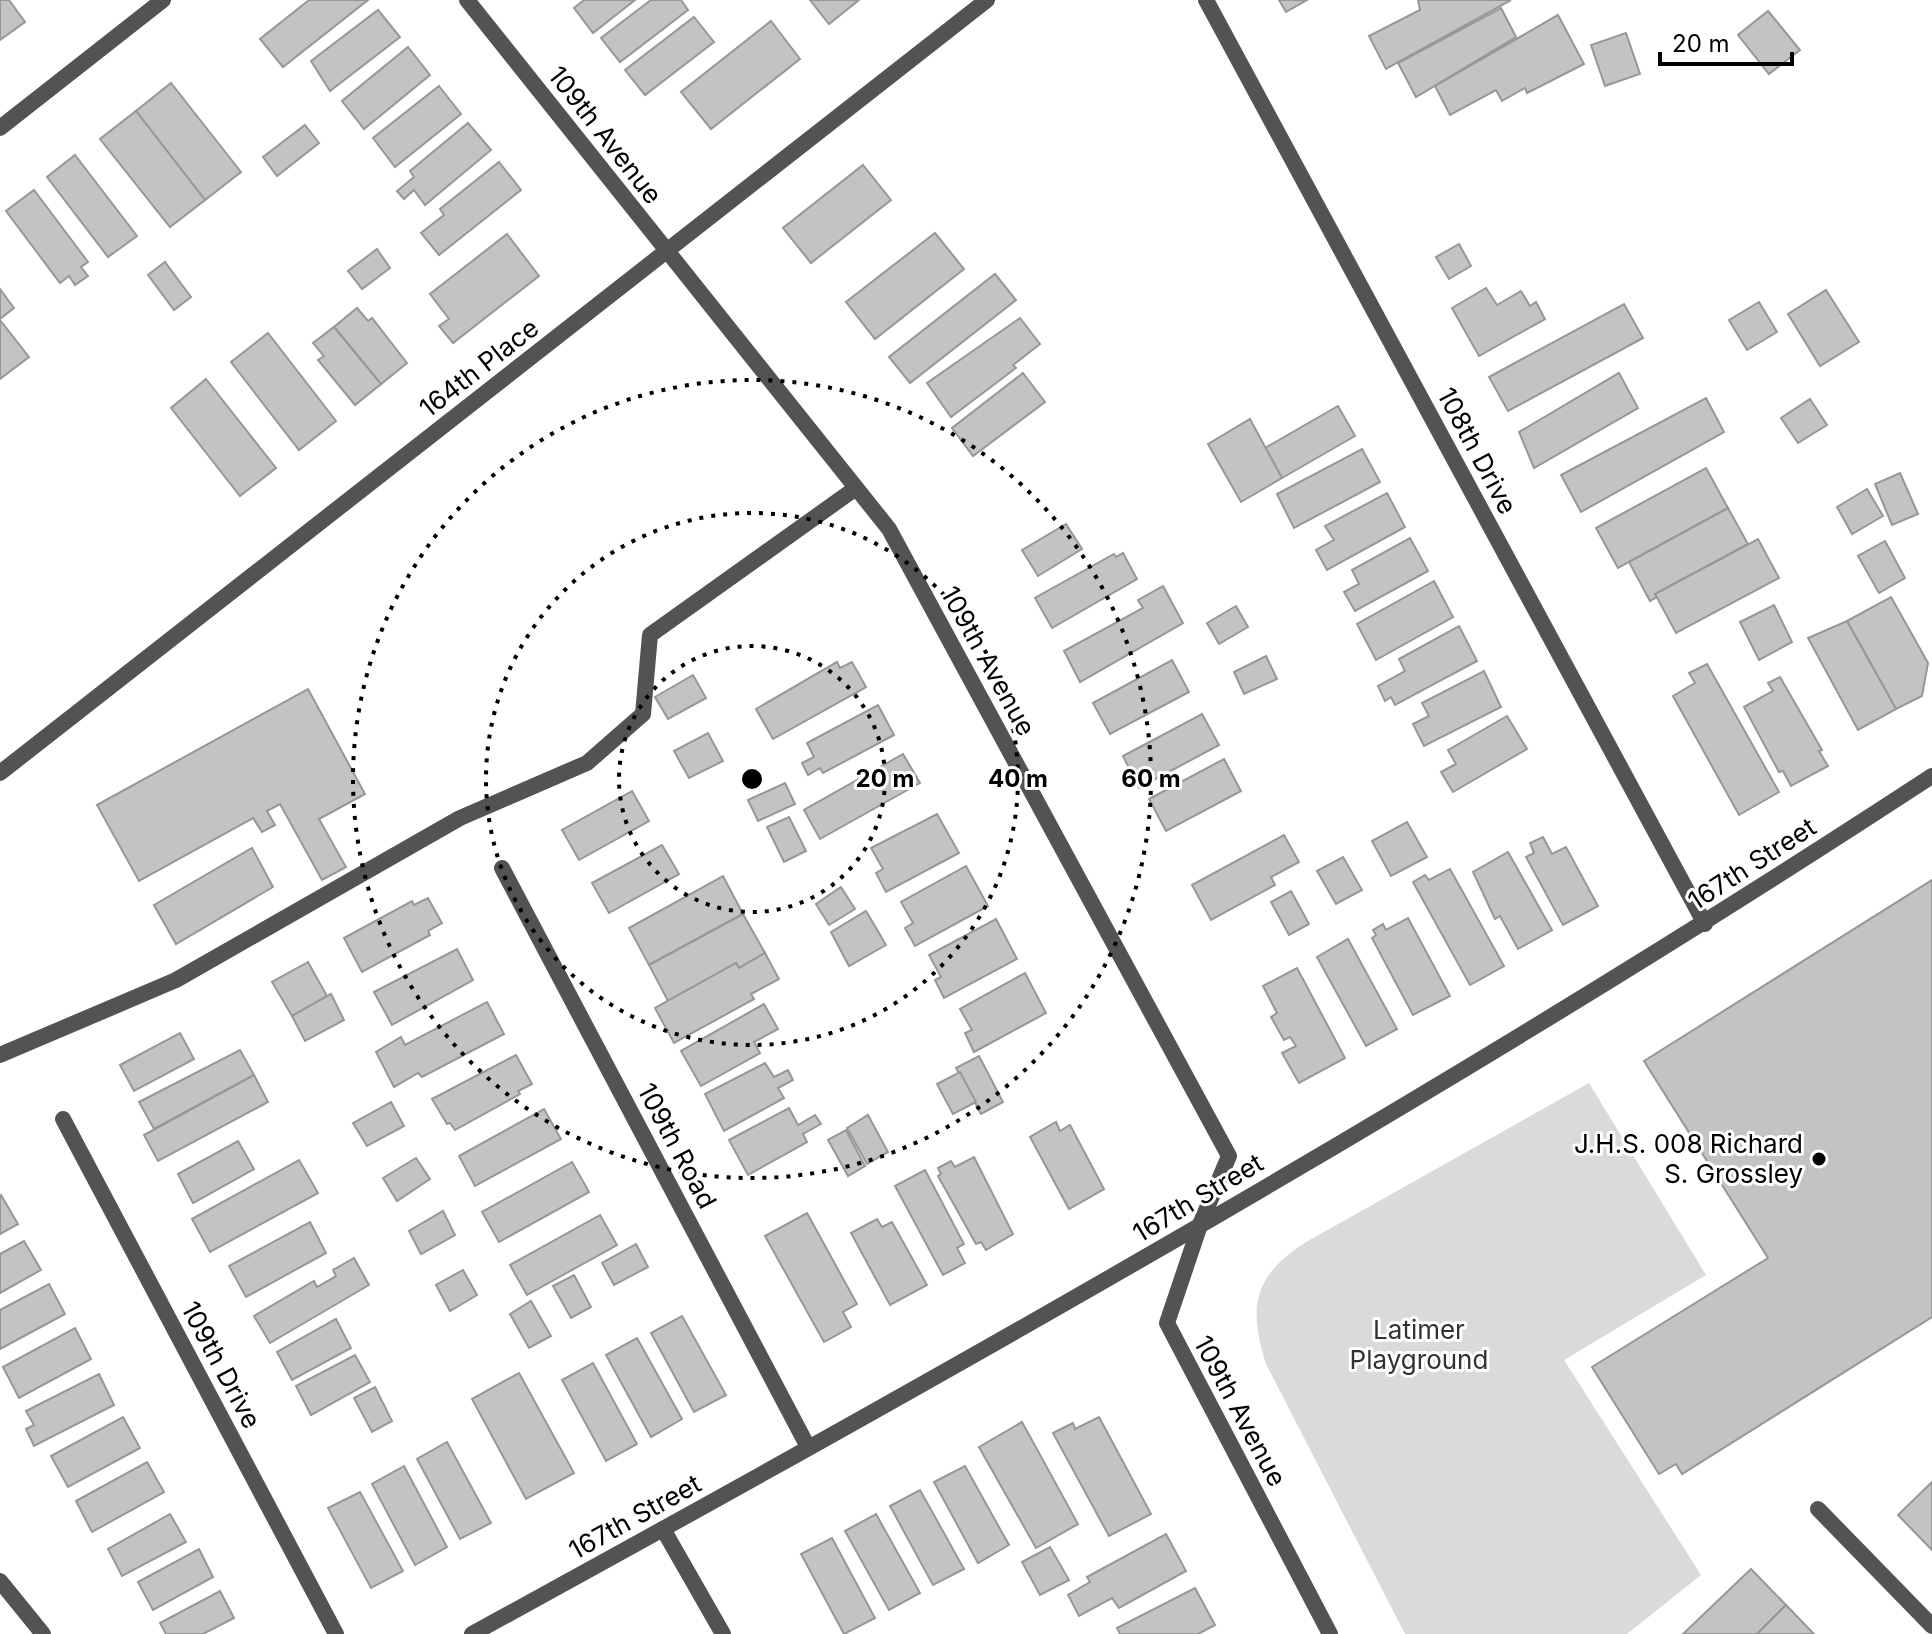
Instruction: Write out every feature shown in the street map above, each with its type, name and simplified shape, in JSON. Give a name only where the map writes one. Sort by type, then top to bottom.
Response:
[{"type":"street","points":[[0,128],[163,0]]},
{"type":"street","name":"109th Avenue","points":[[467,0],[889,529],[1229,1156],[1201,1222],[1167,1323],[1330,1634]]},
{"type":"street","name":"164th Place","points":[[0,773],[987,0]]},
{"type":"street","name":"108th Drive","points":[[1206,0],[1705,924]]},
{"type":"street","points":[[0,1055],[176,980],[460,818],[587,763],[643,714],[650,635],[856,488]]},
{"type":"street","name":"167th Street","points":[[472,1634],[1122,1271],[1705,924],[1932,776]]},
{"type":"street","name":"109th Road","points":[[502,868],[808,1447]]},
{"type":"street","name":"109th Drive","points":[[63,1119],[336,1634]]},
{"type":"street","points":[[1818,1509],[1932,1626]]},
{"type":"street","points":[[663,1529],[723,1634]]},
{"type":"street","points":[[0,1581],[43,1634]]},
{"type":"green space","name":"Latimer Playground","points":[[1589,1083],[1706,1275],[1564,1360],[1701,1575],[1627,1634],[1405,1634],[1266,1364],[1257,1326],[1259,1294],[1275,1267],[1306,1242]]},
{"type":"building","points":[[0,0],[9,0],[25,22],[0,40]]},
{"type":"building","points":[[309,0],[368,0],[283,67],[260,39]]},
{"type":"building","points":[[584,0],[635,0],[593,33],[574,8]]},
{"type":"building","points":[[651,0],[681,0],[688,10],[620,62],[601,38]]},
{"type":"building","points":[[810,0],[859,0],[829,24]]},
{"type":"building","points":[[1279,0],[1307,0],[1286,12]]},
{"type":"building","points":[[1418,0],[1511,0],[1386,69],[1369,36],[1420,10]]},
{"type":"building","points":[[1501,8],[1516,37],[1416,97],[1398,63]]},
{"type":"building","points":[[378,10],[400,37],[330,91],[311,61]]},
{"type":"building","points":[[1768,11],[1800,50],[1769,74],[1738,35]]},
{"type":"building","points":[[1558,15],[1584,64],[1527,93],[1525,88],[1502,101],[1496,90],[1450,115],[1435,86]]},
{"type":"building","points":[[694,17],[714,42],[645,95],[625,70]]},
{"type":"building","points":[[771,21],[800,59],[711,129],[681,92]]},
{"type":"building","points":[[1626,33],[1640,74],[1605,86],[1591,45]]},
{"type":"building","points":[[408,47],[430,75],[364,129],[342,101]]},
{"type":"building","points":[[171,83],[241,172],[205,200],[136,111]]},
{"type":"building","points":[[439,86],[461,114],[395,167],[373,138]]},
{"type":"building","points":[[136,111],[205,200],[170,227],[100,139]]},
{"type":"building","points":[[468,123],[491,150],[425,205],[414,190],[404,199],[397,191],[414,177],[410,171]]},
{"type":"building","points":[[305,125],[319,143],[277,176],[263,157]]},
{"type":"building","points":[[75,155],[137,236],[108,257],[47,177]]},
{"type":"building","points":[[499,162],[521,190],[439,255],[421,233],[444,215],[440,209]]},
{"type":"building","points":[[863,165],[891,200],[811,263],[783,228]]},
{"type":"building","points":[[34,190],[88,262],[81,267],[88,276],[75,285],[69,276],[60,283],[6,211]]},
{"type":"building","points":[[935,233],[964,269],[875,339],[846,302]]},
{"type":"building","points":[[507,234],[539,276],[453,343],[439,326],[449,319],[430,294]]},
{"type":"building","points":[[1459,244],[1471,266],[1449,279],[1436,257]]},
{"type":"building","points":[[377,249],[390,268],[362,289],[348,271]]},
{"type":"building","points":[[165,262],[191,297],[174,310],[148,275]]},
{"type":"building","points":[[995,274],[1016,300],[910,383],[889,357]]},
{"type":"building","points":[[1486,288],[1497,305],[1521,291],[1530,306],[1536,302],[1545,319],[1479,356],[1452,308]]},
{"type":"building","points":[[0,289],[14,308],[0,319]]},
{"type":"building","points":[[1826,290],[1859,342],[1820,366],[1788,314]]},
{"type":"building","points":[[1759,302],[1777,332],[1747,350],[1729,320]]},
{"type":"building","points":[[1624,304],[1643,338],[1508,411],[1489,377]]},
{"type":"building","points":[[357,308],[368,321],[372,318],[407,363],[381,384],[334,327]]},
{"type":"building","points":[[1020,318],[1040,344],[1013,365],[1016,368],[951,417],[927,383]]},
{"type":"building","points":[[0,320],[29,357],[0,379]]},
{"type":"building","points":[[334,327],[381,384],[355,405],[318,360],[324,356],[313,343]]},
{"type":"building","points":[[268,333],[336,421],[299,450],[231,362]]},
{"type":"building","points":[[1023,373],[1045,402],[973,456],[952,428]]},
{"type":"building","points":[[1619,373],[1638,408],[1534,468],[1519,432]]},
{"type":"building","points":[[206,379],[276,468],[240,496],[171,408]]},
{"type":"building","points":[[1706,398],[1724,432],[1581,512],[1561,475]]},
{"type":"building","points":[[1810,399],[1827,425],[1798,443],[1781,418]]},
{"type":"building","points":[[1338,406],[1355,436],[1282,478],[1265,448]]},
{"type":"building","points":[[1250,419],[1282,478],[1241,502],[1208,444]]},
{"type":"building","points":[[1362,449],[1380,482],[1294,528],[1277,494]]},
{"type":"building","points":[[1706,468],[1728,508],[1618,568],[1596,528]]},
{"type":"building","points":[[1900,473],[1918,514],[1892,525],[1875,484]]},
{"type":"building","points":[[1867,489],[1883,516],[1852,534],[1837,507]]},
{"type":"building","points":[[1387,493],[1405,527],[1327,570],[1316,550],[1334,540],[1325,526]]},
{"type":"building","points":[[1728,508],[1748,544],[1655,594],[1657,597],[1650,601],[1629,562]]},
{"type":"building","points":[[1066,524],[1082,549],[1038,576],[1022,550]]},
{"type":"building","points":[[1410,538],[1428,571],[1355,611],[1344,592],[1359,584],[1352,570]]},
{"type":"building","points":[[1758,539],[1779,578],[1676,633],[1655,594]]},
{"type":"building","points":[[1885,541],[1905,578],[1879,593],[1858,556]]},
{"type":"building","points":[[1123,553],[1137,579],[1052,628],[1035,598],[1114,554],[1116,557]]},
{"type":"building","points":[[1434,581],[1453,617],[1376,660],[1357,624]]},
{"type":"building","points":[[1163,586],[1183,623],[1080,682],[1064,651],[1143,608],[1138,600]]},
{"type":"building","points":[[1891,597],[1928,663],[1922,696],[1896,709],[1847,621]]},
{"type":"building","points":[[1774,605],[1792,642],[1759,660],[1740,622]]},
{"type":"building","points":[[1236,606],[1248,627],[1219,644],[1207,623]]},
{"type":"building","points":[[1847,621],[1896,709],[1858,730],[1808,638]]},
{"type":"building","points":[[1459,626],[1477,661],[1395,705],[1391,697],[1385,701],[1378,686],[1405,671],[1399,659]]},
{"type":"building","points":[[1266,656],[1277,679],[1244,694],[1234,672]]},
{"type":"building","points":[[1172,660],[1189,692],[1110,734],[1093,703]]},
{"type":"building","points":[[837,662],[840,668],[852,662],[866,687],[773,739],[756,709]]},
{"type":"building","points":[[1707,664],[1779,792],[1739,815],[1673,696],[1695,683],[1689,673]]},
{"type":"building","points":[[1484,671],[1501,707],[1424,746],[1413,724],[1429,716],[1422,703]]},
{"type":"building","points":[[693,675],[706,698],[668,719],[655,697]]},
{"type":"building","points":[[1780,677],[1828,766],[1791,786],[1783,771],[1779,772],[1744,707],[1773,691],[1768,683]]},
{"type":"building","points":[[308,689],[365,794],[319,819],[346,867],[322,880],[280,804],[267,811],[275,825],[262,832],[253,818],[139,881],[97,805]]},
{"type":"building","points":[[878,705],[894,735],[823,773],[820,768],[808,775],[802,763],[814,757],[807,743]]},
{"type":"building","points":[[1202,714],[1219,745],[1139,788],[1123,756]]},
{"type":"building","points":[[1507,716],[1527,749],[1453,792],[1441,772],[1456,764],[1448,750]]},
{"type":"building","points":[[708,733],[723,761],[689,778],[674,751]]},
{"type":"building","points":[[903,754],[920,783],[820,839],[804,810]]},
{"type":"building","points":[[1224,759],[1241,791],[1166,831],[1149,799]]},
{"type":"building","points":[[785,783],[795,804],[758,821],[748,800]]},
{"type":"building","points":[[632,791],[649,821],[579,860],[562,830]]},
{"type":"building","points":[[937,814],[959,853],[886,892],[876,873],[883,869],[871,848]]},
{"type":"building","points":[[789,817],[806,851],[784,862],[767,827]]},
{"type":"building","points":[[1407,822],[1427,857],[1391,876],[1372,841]]},
{"type":"building","points":[[1284,835],[1299,862],[1271,877],[1275,885],[1211,920],[1192,885]]},
{"type":"building","points":[[1543,837],[1552,854],[1566,847],[1598,906],[1563,925],[1526,857],[1534,853],[1530,843]]},
{"type":"building","points":[[662,845],[679,874],[609,913],[592,883]]},
{"type":"building","points":[[252,848],[273,887],[176,944],[154,905]]},
{"type":"building","points":[[1508,852],[1552,930],[1518,949],[1500,916],[1495,919],[1473,872]]},
{"type":"building","points":[[1343,857],[1362,890],[1336,904],[1317,871]]},
{"type":"building","points":[[966,866],[988,906],[915,946],[905,928],[913,923],[901,902]]},
{"type":"building","points":[[1450,869],[1504,966],[1470,985],[1413,882],[1425,875],[1429,880]]},
{"type":"building","points":[[723,876],[743,914],[649,965],[629,928]]},
{"type":"building","name":"J.H.S. 008 Richard S. Grossley","points":[[1932,880],[1932,1317],[1682,1474],[1676,1464],[1659,1474],[1592,1367],[1768,1258],[1644,1061]]},
{"type":"building","points":[[841,887],[855,909],[829,925],[816,904]]},
{"type":"building","points":[[1291,891],[1309,924],[1289,935],[1271,902]]},
{"type":"building","points":[[428,898],[442,923],[428,931],[430,935],[362,972],[344,938],[412,901],[414,905]]},
{"type":"building","points":[[866,911],[886,945],[849,966],[831,932]]},
{"type":"building","points":[[743,914],[765,953],[739,968],[736,963],[668,1001],[649,965]]},
{"type":"building","points":[[1408,918],[1450,996],[1413,1015],[1372,938],[1376,935],[1373,930],[1383,924],[1386,930]]},
{"type":"building","points":[[996,919],[1017,959],[944,998],[935,980],[941,977],[929,955]]},
{"type":"building","points":[[1348,939],[1397,1029],[1366,1046],[1317,957]]},
{"type":"building","points":[[457,949],[473,980],[392,1025],[374,992]]},
{"type":"building","points":[[765,953],[779,979],[751,994],[754,999],[674,1043],[655,1008],[736,963],[739,968]]},
{"type":"building","points":[[308,962],[327,996],[292,1016],[272,982]]},
{"type":"building","points":[[1297,968],[1345,1058],[1299,1083],[1282,1053],[1296,1046],[1290,1037],[1284,1040],[1271,1017],[1277,1013],[1263,986]]},
{"type":"building","points":[[1025,973],[1046,1013],[974,1052],[965,1033],[972,1030],[960,1009]]},
{"type":"building","points":[[331,994],[344,1020],[305,1041],[292,1016]]},
{"type":"building","points":[[487,1002],[504,1034],[422,1077],[418,1073],[394,1087],[376,1052],[401,1037],[405,1045]]},
{"type":"building","points":[[764,1004],[778,1029],[754,1042],[760,1053],[701,1086],[681,1051]]},
{"type":"building","points":[[180,1033],[194,1059],[134,1091],[120,1065]]},
{"type":"building","points":[[240,1050],[254,1075],[154,1129],[139,1102]]},
{"type":"building","points":[[516,1055],[532,1084],[518,1091],[520,1094],[455,1130],[450,1123],[447,1124],[432,1099]]},
{"type":"building","points":[[979,1056],[1003,1102],[981,1114],[956,1068]]},
{"type":"building","points":[[765,1063],[774,1077],[788,1070],[793,1080],[778,1088],[784,1098],[724,1131],[705,1094]]},
{"type":"building","points":[[960,1072],[976,1102],[953,1114],[937,1084]]},
{"type":"building","points":[[254,1075],[268,1102],[158,1161],[144,1135]]},
{"type":"building","points":[[391,1102],[404,1126],[367,1146],[353,1123]]},
{"type":"building","points":[[789,1108],[798,1125],[815,1115],[821,1124],[803,1134],[807,1142],[748,1175],[729,1140]]},
{"type":"building","points":[[544,1109],[561,1139],[475,1186],[459,1156]]},
{"type":"building","points":[[868,1115],[888,1152],[867,1164],[847,1128]]},
{"type":"building","points":[[1056,1122],[1060,1131],[1070,1125],[1104,1189],[1069,1209],[1030,1137]]},
{"type":"building","points":[[846,1130],[865,1166],[848,1176],[828,1140]]},
{"type":"building","points":[[238,1141],[254,1169],[193,1203],[178,1174]]},
{"type":"building","points":[[974,1157],[1013,1234],[986,1250],[981,1242],[976,1244],[938,1176],[941,1174],[938,1168],[951,1161],[955,1167]]},
{"type":"building","points":[[416,1158],[430,1179],[397,1201],[383,1178]]},
{"type":"building","points":[[299,1160],[318,1193],[210,1252],[192,1219]]},
{"type":"building","points":[[572,1162],[589,1192],[499,1242],[482,1212]]},
{"type":"building","points":[[925,1170],[964,1244],[957,1248],[965,1263],[943,1275],[895,1186]]},
{"type":"building","points":[[0,1196],[18,1224],[0,1234]]},
{"type":"building","points":[[443,1211],[455,1235],[421,1254],[409,1231]]},
{"type":"building","points":[[807,1213],[857,1304],[843,1312],[851,1327],[824,1342],[765,1236]]},
{"type":"building","points":[[600,1215],[617,1245],[527,1295],[510,1265]]},
{"type":"building","points":[[877,1219],[882,1227],[892,1222],[927,1285],[890,1305],[851,1233]]},
{"type":"building","points":[[310,1222],[326,1253],[246,1297],[229,1266]]},
{"type":"building","points":[[24,1241],[41,1270],[0,1293],[0,1254]]},
{"type":"building","points":[[636,1244],[648,1267],[614,1285],[602,1263]]},
{"type":"building","points":[[354,1258],[369,1285],[270,1343],[254,1316],[314,1281],[317,1287],[336,1276],[333,1270]]},
{"type":"building","points":[[463,1270],[477,1295],[450,1311],[436,1285]]},
{"type":"building","points":[[574,1275],[591,1307],[571,1318],[553,1286]]},
{"type":"building","points":[[49,1284],[65,1314],[0,1349],[0,1310]]},
{"type":"building","points":[[531,1301],[551,1336],[529,1348],[510,1314]]},
{"type":"building","points":[[682,1316],[726,1395],[694,1412],[651,1333]]},
{"type":"building","points":[[336,1319],[351,1348],[292,1380],[277,1352]]},
{"type":"building","points":[[75,1328],[91,1359],[19,1398],[3,1367]]},
{"type":"building","points":[[637,1338],[682,1419],[651,1437],[606,1355]]},
{"type":"building","points":[[355,1355],[370,1382],[311,1415],[296,1386]]},
{"type":"building","points":[[593,1363],[637,1444],[606,1461],[562,1380]]},
{"type":"building","points":[[519,1373],[574,1473],[526,1499],[472,1399]]},
{"type":"building","points":[[99,1374],[114,1405],[34,1446],[26,1429],[34,1425],[26,1411]]},
{"type":"building","points":[[375,1387],[392,1421],[372,1432],[354,1398]]},
{"type":"building","points":[[123,1417],[140,1448],[68,1487],[51,1456]]},
{"type":"building","points":[[1099,1417],[1151,1514],[1109,1536],[1053,1433],[1073,1423],[1075,1429]]},
{"type":"building","points":[[1022,1422],[1078,1524],[1036,1548],[979,1447]]},
{"type":"building","points":[[447,1442],[491,1523],[460,1539],[417,1459]]},
{"type":"building","points":[[147,1462],[164,1492],[92,1532],[76,1501]]},
{"type":"building","points":[[404,1466],[447,1547],[415,1565],[372,1484]]},
{"type":"building","points":[[965,1466],[1009,1545],[978,1563],[934,1482]]},
{"type":"building","points":[[1932,1482],[1932,1550],[1898,1515]]},
{"type":"building","points":[[920,1490],[964,1569],[933,1585],[890,1506]]},
{"type":"building","points":[[360,1492],[403,1571],[371,1588],[328,1508]]},
{"type":"building","points":[[170,1514],[186,1542],[122,1576],[108,1549]]},
{"type":"building","points":[[876,1514],[920,1593],[889,1610],[845,1531]]},
{"type":"building","points":[[1166,1534],[1186,1571],[1119,1608],[1112,1598],[1079,1616],[1068,1595],[1090,1582],[1087,1577]]},
{"type":"building","points":[[832,1538],[875,1618],[844,1634],[801,1554]]},
{"type":"building","points":[[1050,1547],[1069,1580],[1040,1595],[1022,1562]]},
{"type":"building","points":[[199,1549],[213,1577],[153,1610],[138,1582]]},
{"type":"building","points":[[1751,1569],[1786,1605],[1757,1634],[1683,1634]]},
{"type":"building","points":[[1195,1588],[1215,1625],[1198,1634],[1120,1634],[1117,1628]]},
{"type":"building","points":[[220,1591],[234,1618],[203,1634],[166,1634],[160,1623]]},
{"type":"building","points":[[1786,1605],[1814,1634],[1757,1634]]},
{"type":"place","name":"J.H.S. 008 Richard S. Grossley","points":[[1819,1159]]}]
